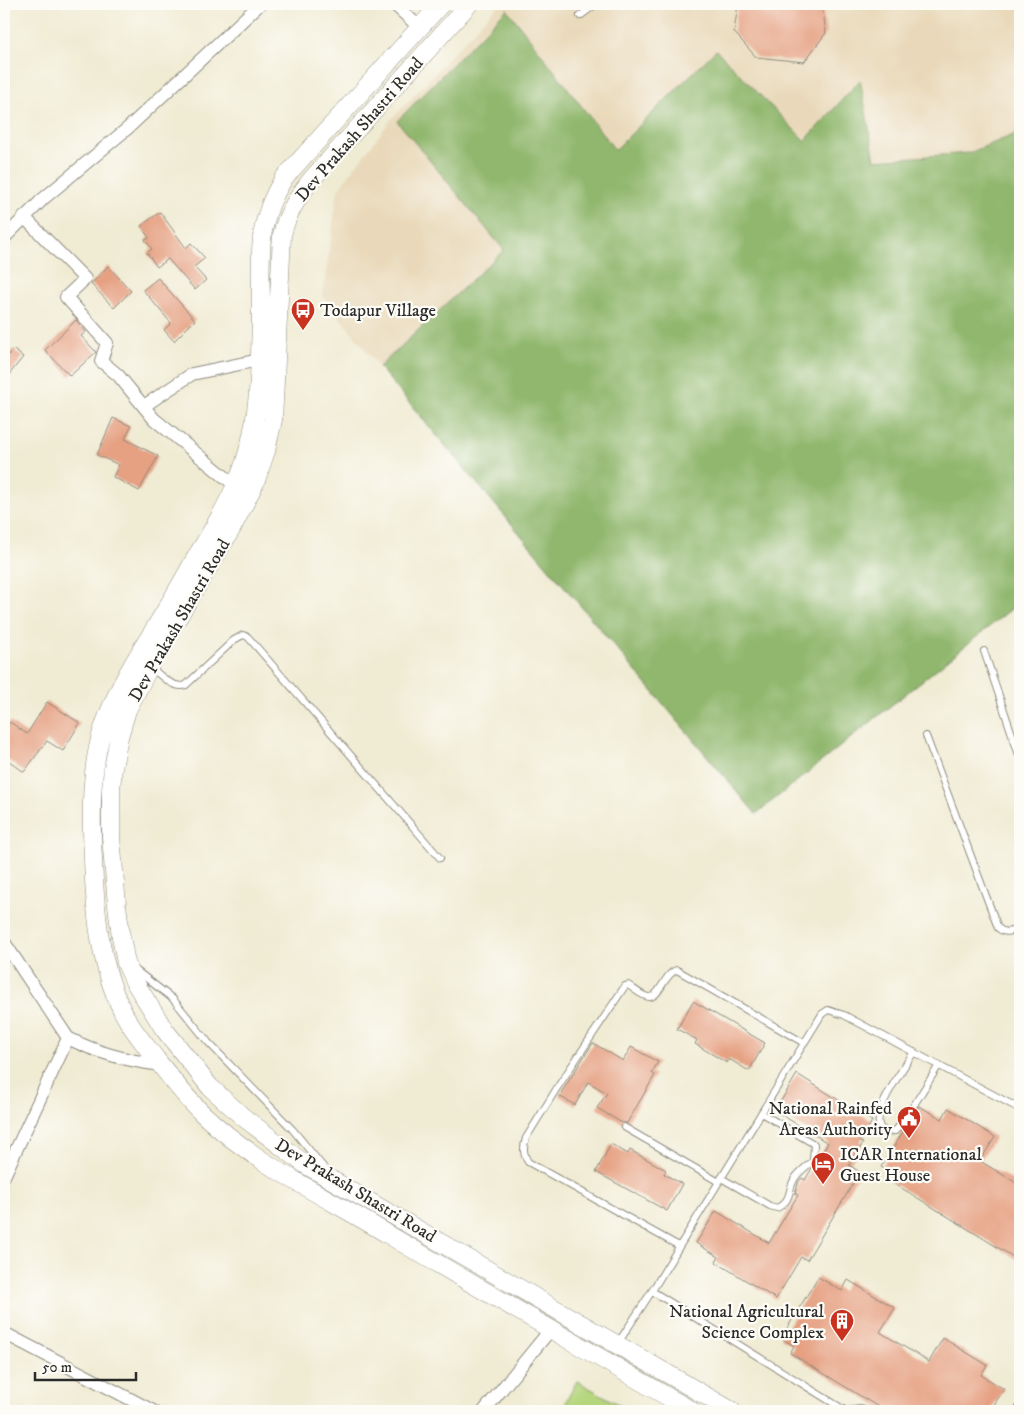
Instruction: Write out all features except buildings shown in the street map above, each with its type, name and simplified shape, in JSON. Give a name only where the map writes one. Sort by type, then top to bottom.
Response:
[{"type":"street","points":[[4,238],[24,218],[123,133],[260,4]]},
{"type":"street","points":[[394,4],[441,34]]},
{"type":"street","name":"Dev Prakash Shastri Road","points":[[441,4],[284,178],[273,197],[263,224],[260,241],[259,360],[256,408],[249,450],[236,486],[209,536],[141,649],[118,693],[103,729],[95,765],[92,802],[94,879],[102,947],[114,992],[129,1023],[180,1090],[224,1132],[269,1164],[692,1411]]},
{"type":"street","name":"Dev Prakash Shastri Road","points":[[469,4],[311,180],[292,207],[282,235],[274,401],[266,451],[255,483],[232,528],[148,667],[127,710],[119,736],[111,789],[111,837],[121,937],[126,963],[139,989],[164,1029],[210,1087],[243,1118],[300,1160],[732,1411]]},
{"type":"street","points":[[24,218],[84,279],[66,297],[107,342],[101,361],[118,375],[154,419],[236,486]]},
{"type":"street","points":[[144,406],[192,374],[259,360]]},
{"type":"street","points":[[4,942],[68,1038],[83,1046],[164,1069],[187,1059]]},
{"type":"street","points":[[4,1176],[68,1038]]},
{"type":"street","points":[[484,1411],[551,1329]]},
{"type":"street","points":[[4,1333],[153,1411]]},
{"type":"lane","points":[[580,16],[596,4]]},
{"type":"lane","points":[[148,667],[176,686],[181,687],[186,685],[234,640],[244,635],[248,637],[440,858]]},
{"type":"lane","points":[[984,651],[1020,758]]},
{"type":"lane","points":[[926,736],[998,928],[1002,932],[1008,932],[1020,928]]},
{"type":"lane","points":[[126,963],[173,999],[214,1048],[293,1130],[333,1179]]},
{"type":"lane","points":[[680,1246],[528,1162],[524,1156],[523,1148],[526,1138],[625,986],[628,985],[648,997],[652,997],[670,973],[677,970],[804,1043]]},
{"type":"lane","points":[[617,1344],[680,1246],[822,1014],[828,1010],[844,1014],[1020,1108]]},
{"type":"lane","points":[[914,1052],[882,1105],[878,1120],[880,1127],[886,1132],[895,1131],[904,1122],[939,1065]]},
{"type":"lane","points":[[624,1127],[720,1180],[770,1206],[778,1208],[790,1196],[790,1190],[795,1178],[813,1161],[814,1144],[761,1113]]},
{"type":"lane","points":[[652,1291],[846,1411],[860,1409],[868,1411]]},
{"type":"lane","points":[[1017,1411],[1020,1406]]},
{"type":"shaded area","points":[[499,4],[1020,4],[1020,602],[756,814],[379,367],[323,296],[338,189],[390,121]]},
{"type":"green space","points":[[507,9],[615,150],[716,50],[805,141],[860,80],[875,160],[969,153],[1018,133],[1020,107],[1020,602],[756,814],[379,367],[504,250],[397,121]]},
{"type":"green space","points":[[577,1381],[630,1411],[561,1411]]},
{"type":"place","name":"Todapur Village","points":[[303,331]]},
{"type":"place","name":"National Rainfed Areas Authority","points":[[909,1139]]},
{"type":"place","name":"ICAR International Guest House","points":[[823,1185]]},
{"type":"place","name":"National Agricultural Science Complex","points":[[842,1342]]}]
